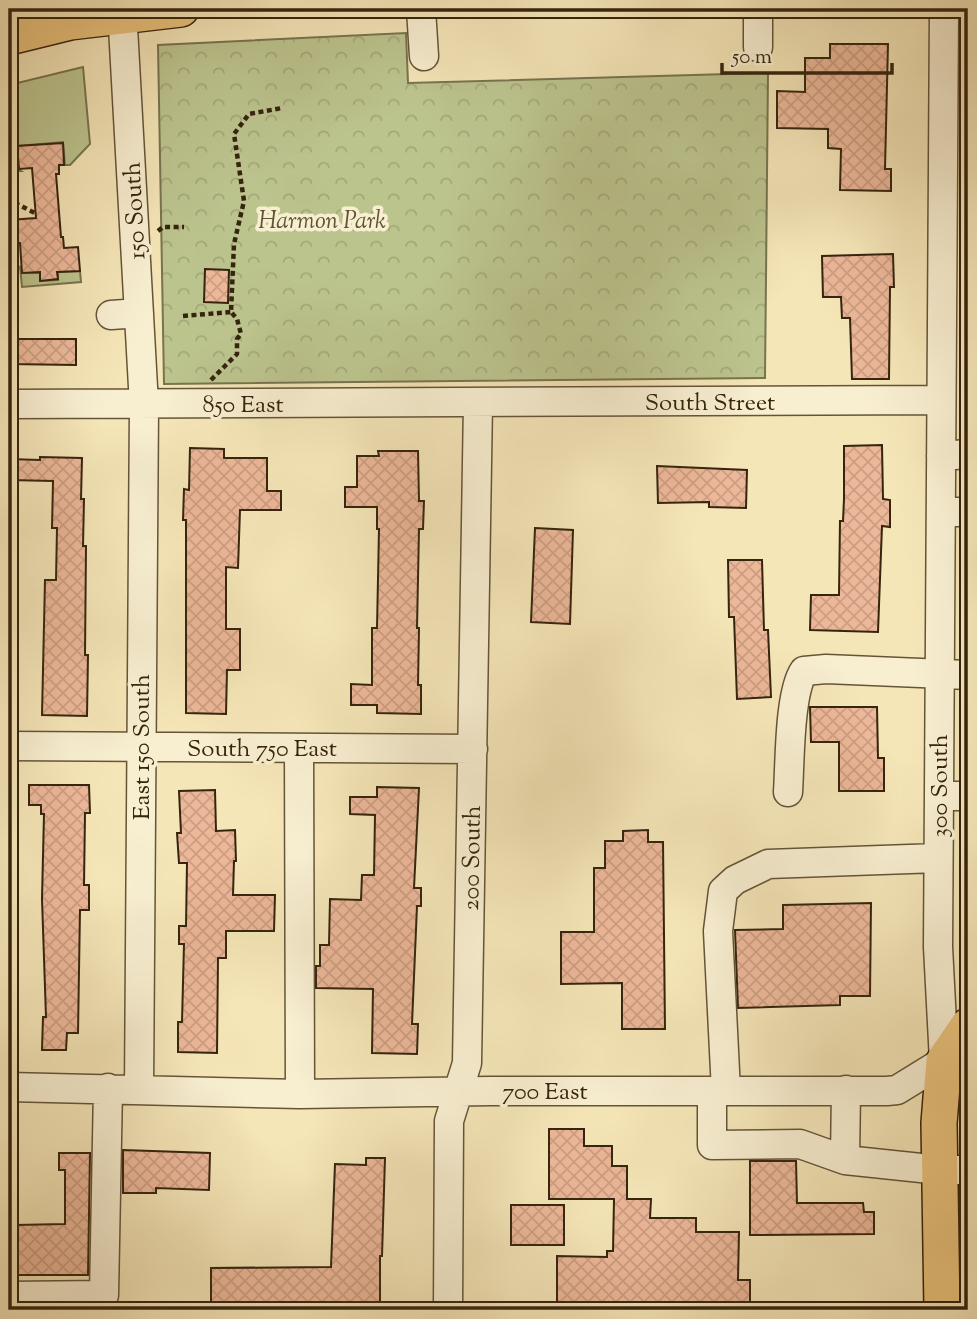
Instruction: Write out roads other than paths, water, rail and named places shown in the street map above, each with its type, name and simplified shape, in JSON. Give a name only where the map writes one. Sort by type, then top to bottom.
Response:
[{"type":"main road","points":[[9,37],[70,22],[123,13],[181,9]]},
{"type":"main road","points":[[944,1061],[968,1026]]},
{"type":"main road","name":"300 South","points":[[942,1310],[954,1170],[939,1123],[944,1061]]},
{"type":"street","points":[[421,9],[424,56]]},
{"type":"street","points":[[758,9],[758,47]]},
{"type":"street","name":"300 South","points":[[944,9],[942,400],[955,455],[954,512],[940,675],[938,947],[944,1061]]},
{"type":"street","name":"150 South","points":[[123,13],[144,405]]},
{"type":"street","points":[[111,314],[139,313]]},
{"type":"street","name":"South Street","points":[[478,403],[942,400]]},
{"type":"street","name":"850 East","points":[[9,404],[478,403]]},
{"type":"street","name":"200 South","points":[[448,1310],[449,1121],[467,1063],[478,403]]},
{"type":"street","name":"East 150 South","points":[[139,1089],[144,405]]},
{"type":"street","points":[[788,792],[794,705],[804,671],[826,669],[968,675]]},
{"type":"street","name":"South 750 East","points":[[9,746],[473,750]]},
{"type":"street","points":[[299,748],[300,1094]]},
{"type":"street","points":[[939,796],[968,796]]},
{"type":"street","points":[[939,858],[768,864],[735,880],[723,891],[718,931],[719,1091],[712,1145],[800,1144],[845,1160],[954,1170]]},
{"type":"street","name":"700 East","points":[[108,1088],[300,1094],[897,1090],[944,1061]]},
{"type":"street","points":[[9,1087],[108,1088],[104,1295],[9,1296]]},
{"type":"street","points":[[845,1160],[846,1090]]},
{"type":"park label","name":"Harmon Park","points":[[322,220]]}]
